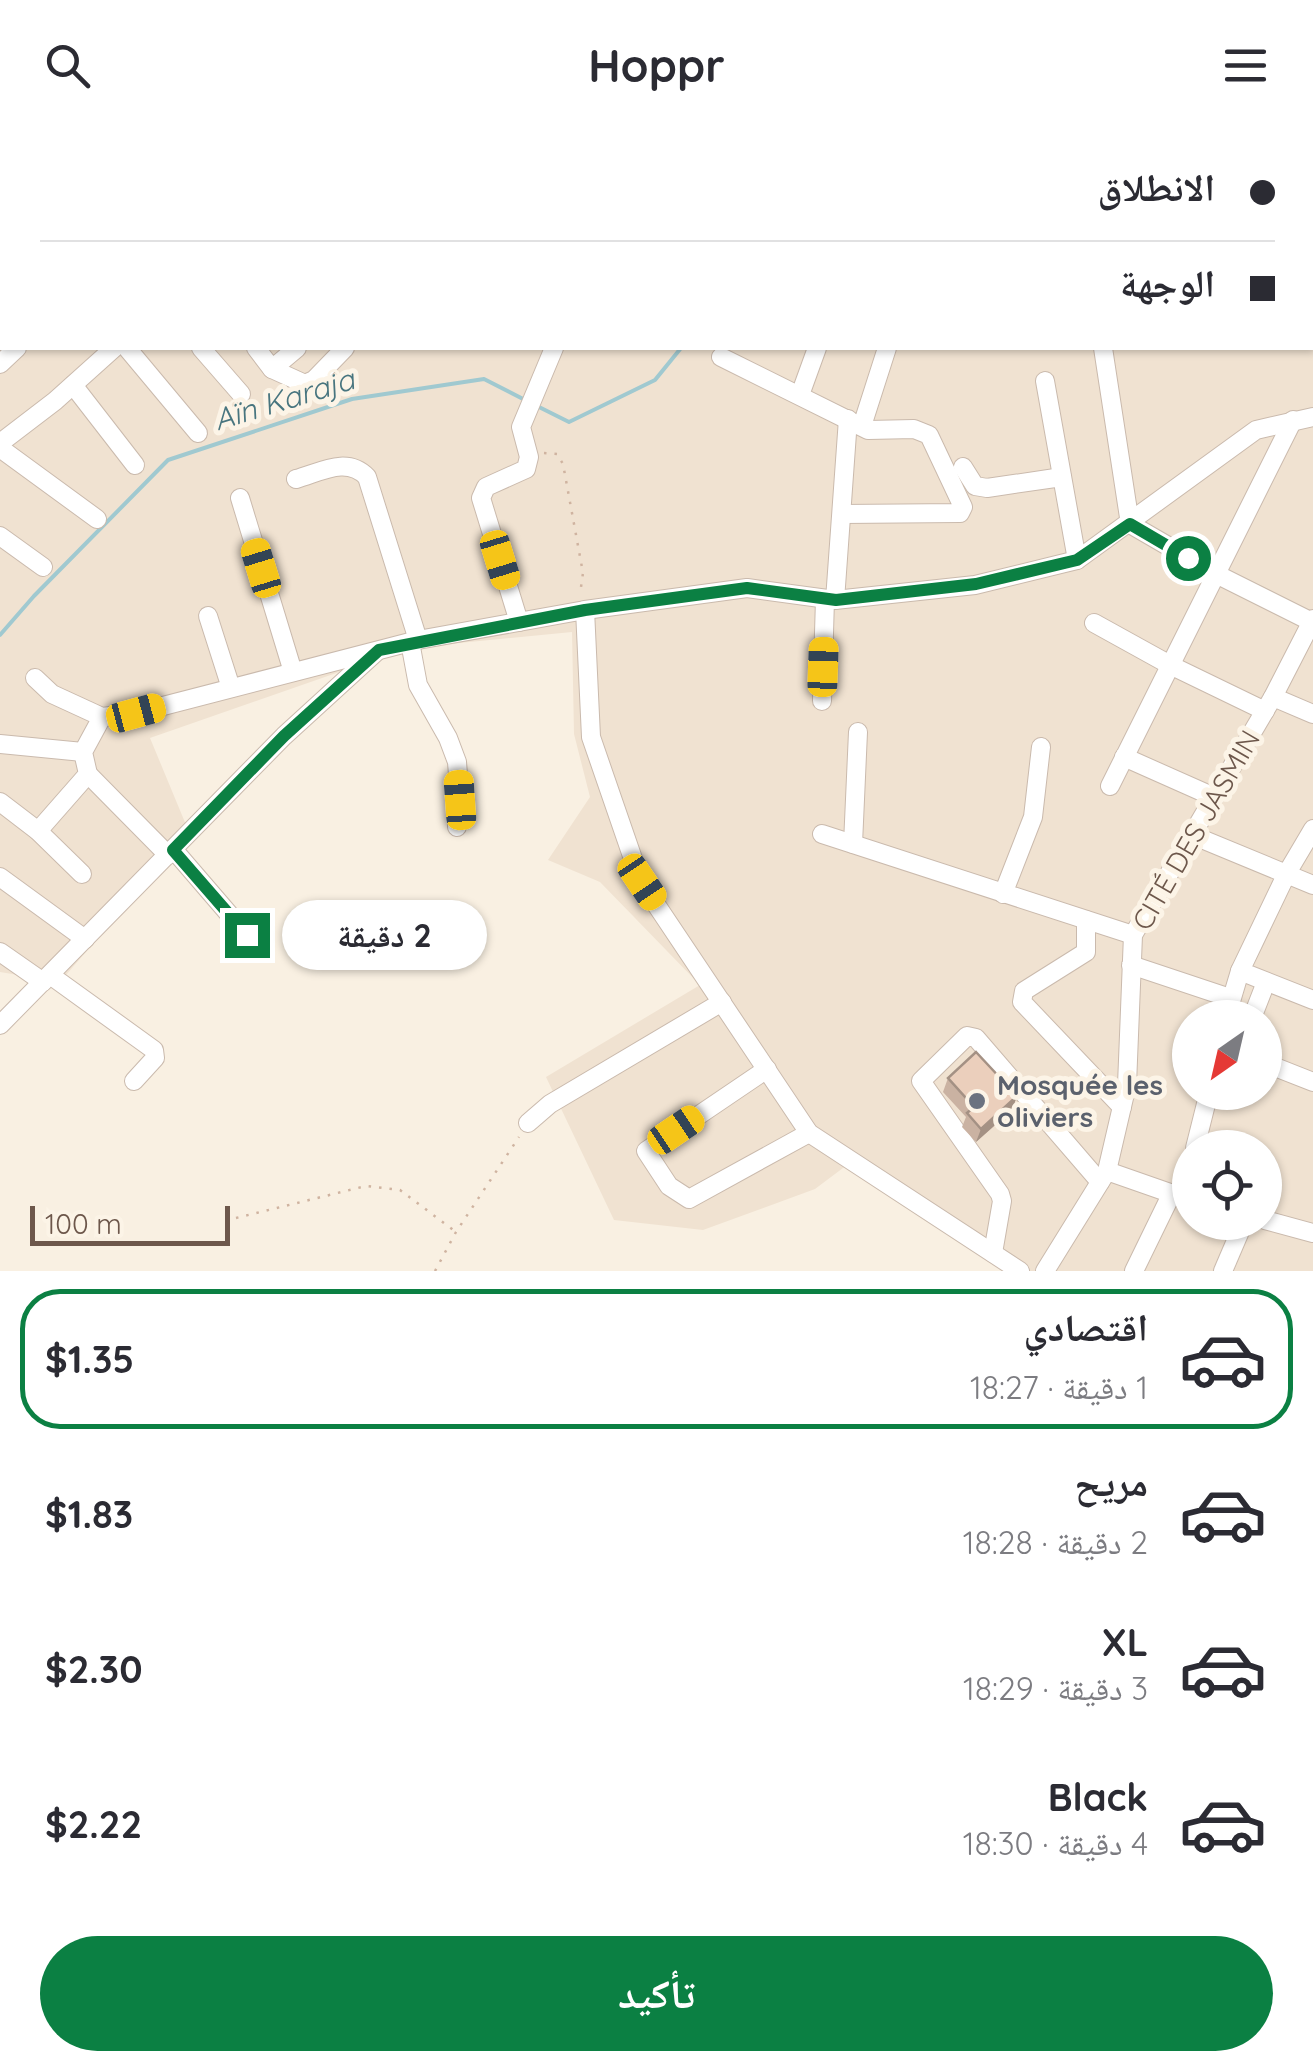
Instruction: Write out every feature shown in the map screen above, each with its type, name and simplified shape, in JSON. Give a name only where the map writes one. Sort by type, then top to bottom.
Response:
[{"type":"street","points":[[96,519],[0,446],[112,350]]},
{"type":"street","points":[[130,350],[198,433]]},
{"type":"street","points":[[203,350],[241,394]]},
{"type":"street","points":[[258,350],[272,369],[305,384],[314,380],[343,350]]},
{"type":"street","points":[[272,369],[294,350]]},
{"type":"street","points":[[519,622],[482,498],[486,487],[526,469],[523,421],[553,350]]},
{"type":"street","points":[[800,395],[816,350]]},
{"type":"street","points":[[822,701],[830,600],[855,422],[886,350]]},
{"type":"street","points":[[1103,350],[1130,524]]},
{"type":"street","points":[[721,357],[868,430],[914,429],[929,435],[963,507],[960,512],[842,514]]},
{"type":"street","points":[[1045,381],[1077,560]]},
{"type":"street","points":[[73,385],[135,464]]},
{"type":"street","points":[[35,678],[52,694],[102,717],[136,713],[414,641],[582,610],[747,588],[830,600],[976,584],[1077,560],[1256,430],[1313,417]]},
{"type":"street","points":[[1110,786],[1292,420]]},
{"type":"street","points":[[296,479],[348,464],[357,466],[367,477],[414,641],[418,685],[457,762],[457,827]]},
{"type":"street","points":[[962,467],[975,486],[987,488],[1062,477]]},
{"type":"street","points":[[240,498],[293,672]]},
{"type":"street","points":[[1130,524],[1218,575],[1312,621]]},
{"type":"street","points":[[0,536],[43,567]]},
{"type":"street","points":[[582,610],[591,737],[642,882],[810,1133],[1020,1271]]},
{"type":"street","points":[[208,616],[231,688]]},
{"type":"street","name":"CITÉ DES JASMIN","points":[[1045,1271],[1104,1176],[1127,1085],[1133,936],[1269,704],[1312,621]]},
{"type":"street","points":[[1094,624],[1170,666],[1269,704],[1313,714]]},
{"type":"street","points":[[0,1025],[284,736],[379,650]]},
{"type":"street","points":[[102,717],[82,752],[88,774],[170,852],[247,935]]},
{"type":"street","points":[[852,844],[858,732]]},
{"type":"street","points":[[0,744],[82,752]]},
{"type":"street","points":[[1002,894],[1033,817],[1041,746]]},
{"type":"street","points":[[1124,758],[1214,797]]},
{"type":"street","points":[[38,832],[88,774]]},
{"type":"street","points":[[0,802],[82,874]]},
{"type":"street","points":[[1132,965],[1230,998],[1286,873],[1313,829]]},
{"type":"street","points":[[822,834],[1133,936]]},
{"type":"street","points":[[1192,835],[1313,884]]},
{"type":"street","points":[[0,877],[85,939]]},
{"type":"street","points":[[1086,920],[1086,952],[1024,991],[1022,1002],[1122,1107]]},
{"type":"street","points":[[0,952],[154,1050],[154,1058],[134,1081]]},
{"type":"street","points":[[1240,971],[1313,1000]]},
{"type":"street","points":[[1259,1000],[1266,982]]},
{"type":"street","points":[[528,1124],[550,1104],[722,1002]]},
{"type":"street","points":[[993,1254],[1000,1194],[921,1080],[968,1036],[976,1038],[1104,1176],[1172,1195]]},
{"type":"street","points":[[767,1070],[646,1151],[669,1186],[689,1199],[810,1133]]},
{"type":"street","points":[[1282,1070],[1313,1082]]},
{"type":"street","points":[[1134,1271],[1172,1211]]},
{"type":"street","points":[[1282,1225],[1313,1233]]},
{"type":"street","points":[[1223,1271],[1236,1240]]},
{"type":"path","points":[[527,451],[558,454],[563,464],[583,574],[582,610]]},
{"type":"path","points":[[434,1271],[528,1124]]},
{"type":"path","points":[[236,1218],[366,1186],[400,1190],[456,1232]]},
{"type":"shaded area","points":[[0,350],[1313,350],[1313,1271],[1006,1271],[847,1165],[815,1189],[703,1230],[614,1220],[546,1077],[700,985],[600,882],[548,860],[590,797],[574,734],[572,632],[408,648],[150,738],[189,832],[60,982],[0,972]]},
{"type":"building","name":"Mosquée les oliviers","points":[[976,1052],[1017,1096],[981,1129],[967,1113],[974,1107],[948,1078]]},
{"type":"waterway","name":"Aïn Karaja","points":[[535,405],[569,422],[655,380],[679,350]]},
{"type":"waterway","name":"Aïn Karaja","points":[[0,635],[168,460],[352,399],[484,379],[527,401]]},
{"type":"place","name":"Mosquée les oliviers","points":[[977,1101]]},
{"type":"route","points":[[247,935],[173,850],[284,736],[379,650],[585,610],[747,588],[836,600],[976,584],[1077,560],[1130,524],[1188,558]]}]
